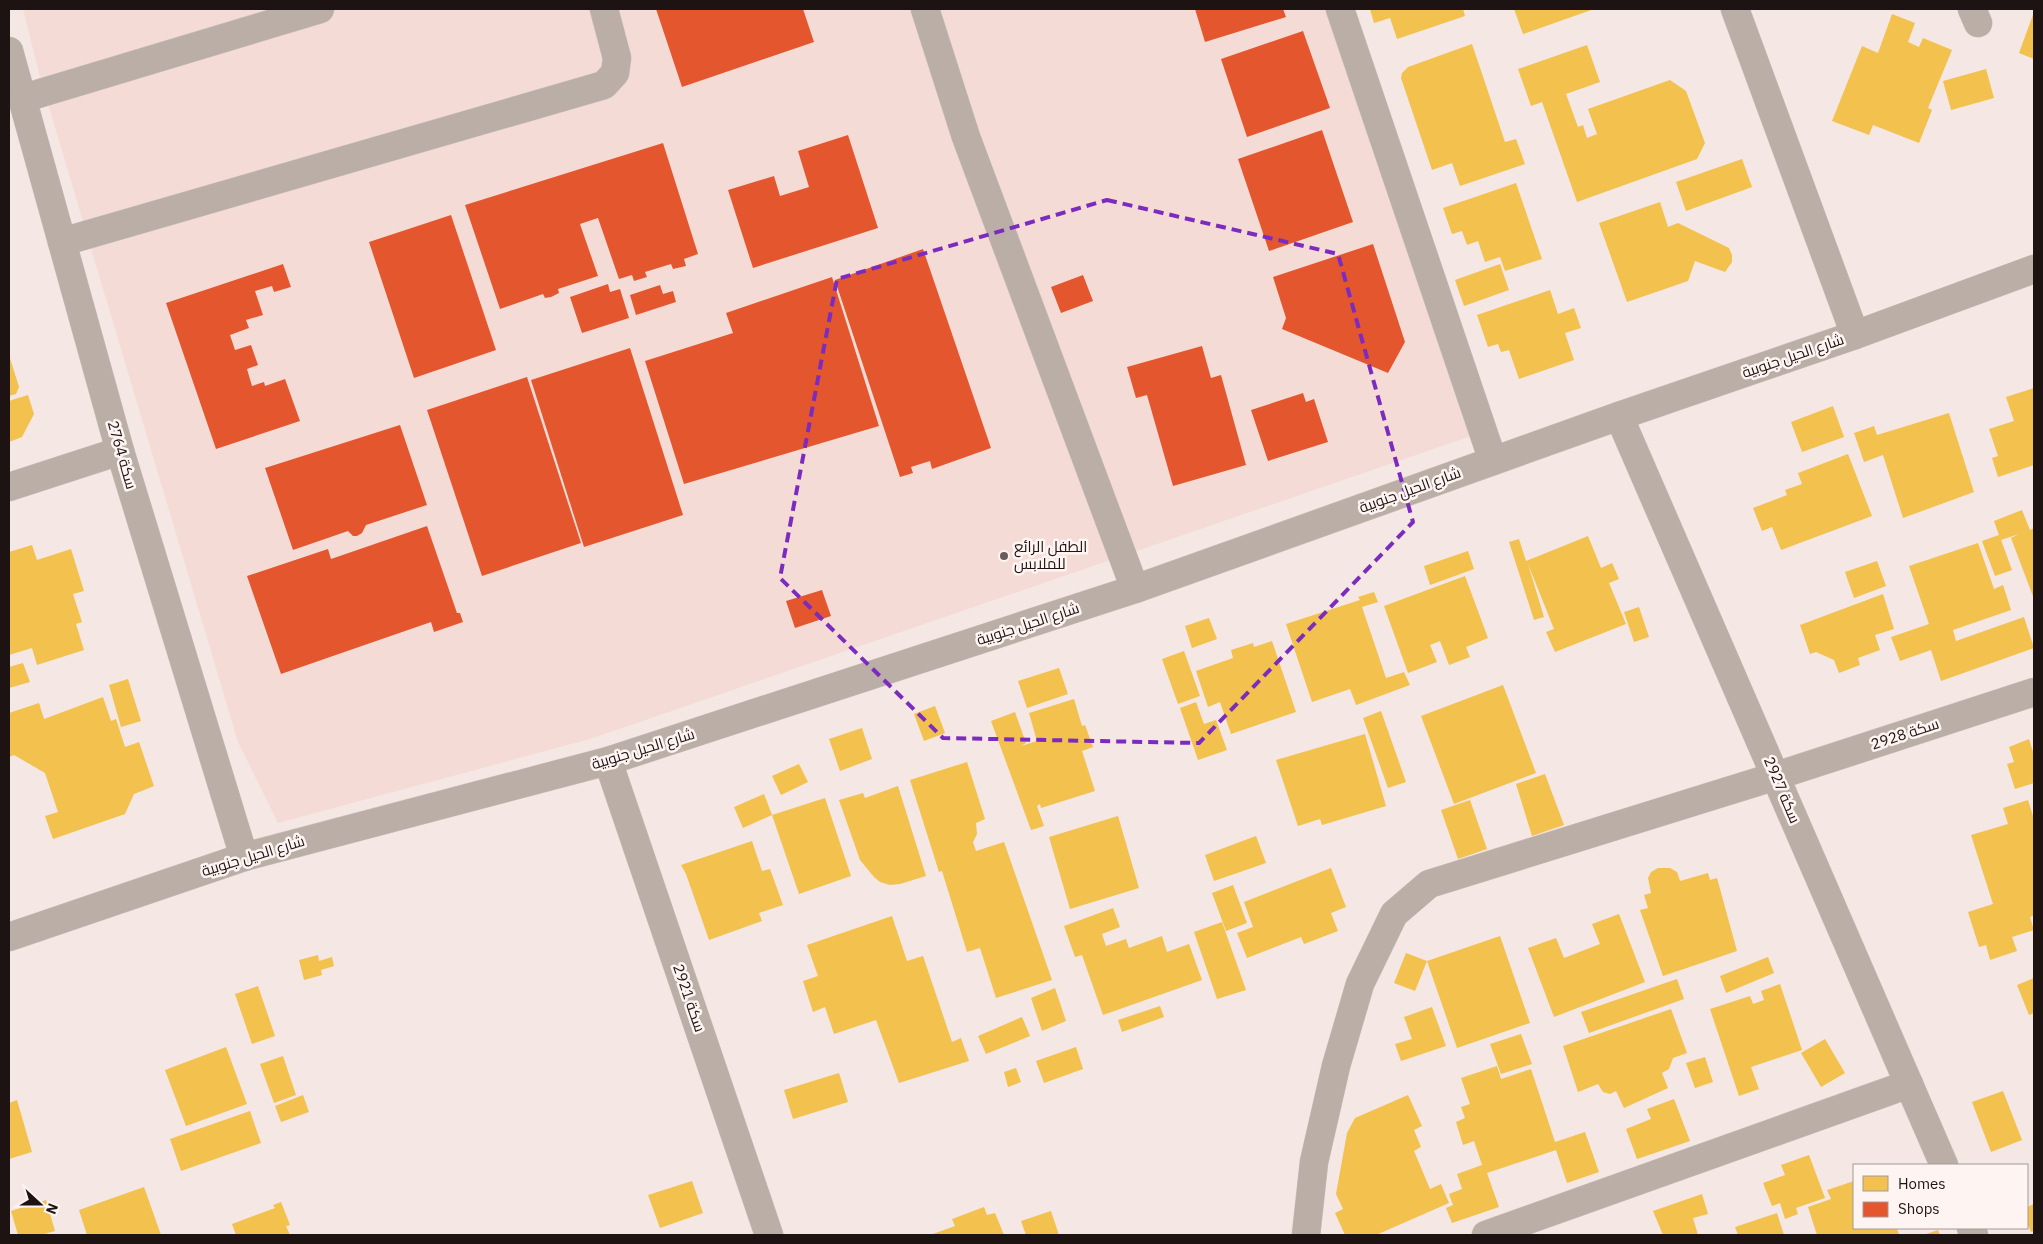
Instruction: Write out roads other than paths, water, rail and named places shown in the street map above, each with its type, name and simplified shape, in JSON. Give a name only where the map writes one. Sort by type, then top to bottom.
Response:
[{"type":"street","points":[[21,99],[320,9]]},
{"type":"street","points":[[62,242],[604,85],[615,73],[616,58],[604,9]]},
{"type":"street","points":[[925,9],[966,136],[1135,589]]},
{"type":"street","points":[[1340,9],[1493,461]]},
{"type":"street","points":[[1735,9],[1855,335]]},
{"type":"street","name":"سكة 2764","points":[[9,51],[120,452],[244,857]]},
{"type":"street","name":"شارع الحيل جنوبية","points":[[9,937],[244,857],[608,761],[1135,589],[1619,416],[1855,335],[2034,269]]},
{"type":"street","name":"سكة 2927","points":[[1619,416],[1944,1164]]},
{"type":"street","points":[[9,488],[120,452]]},
{"type":"street","name":"سكة 2928","points":[[1306,1235],[1314,1162],[1336,1066],[1360,984],[1394,914],[1429,884],[1776,776],[2034,692]]},
{"type":"street","name":"سكة 2921","points":[[608,761],[769,1235]]},
{"type":"street","points":[[1486,1235],[1909,1084]]},
{"type":"place","name":"الطفل الرائع للملابس","points":[[1004,556]]}]
